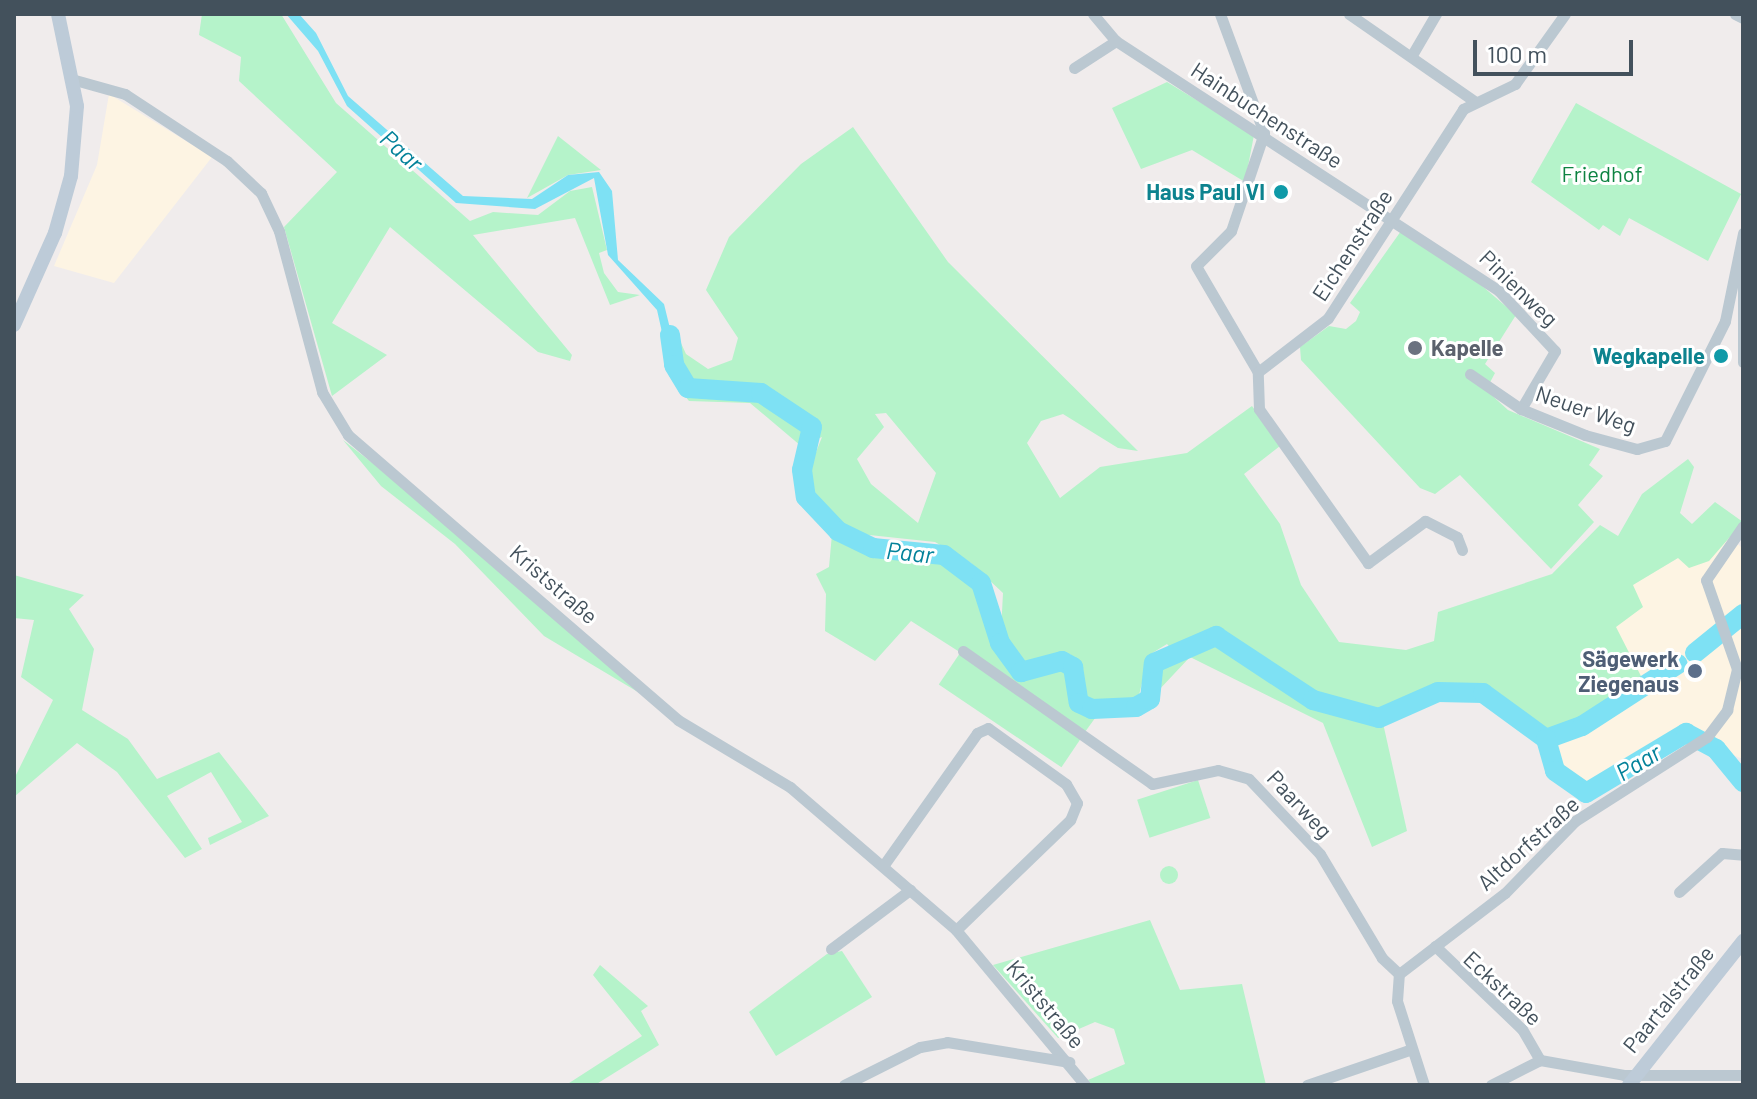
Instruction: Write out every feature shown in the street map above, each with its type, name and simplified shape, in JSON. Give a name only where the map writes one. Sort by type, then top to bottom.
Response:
[{"type":"main road","points":[[14,325],[55,233],[71,176],[75,80],[58,14]]},
{"type":"main road","name":"Paartalstraße","points":[[1632,1080],[1743,941]]},
{"type":"street","name":"Hainbuchenstraße","points":[[1093,14],[1116,41],[1264,133],[1396,222]]},
{"type":"street","points":[[1220,14],[1264,133],[1231,231],[1196,266],[1258,372],[1259,409],[1368,563],[1425,521],[1457,537],[1462,550]]},
{"type":"street","points":[[1349,14],[1474,101]]},
{"type":"street","points":[[1412,55],[1436,14]]},
{"type":"street","name":"Eichenstraße","points":[[1258,372],[1328,318],[1396,222],[1451,125],[1474,101],[1515,84],[1565,14]]},
{"type":"street","points":[[1735,14],[1743,18]]},
{"type":"street","points":[[1074,68],[1116,41]]},
{"type":"street","name":"Kriststraße","points":[[75,80],[125,94],[227,161],[261,193],[276,221],[322,392],[348,435],[678,720],[764,767],[956,930],[1069,1062],[1085,1085]]},
{"type":"street","name":"Pinienweg","points":[[1396,222],[1499,291],[1555,351],[1521,409]]},
{"type":"street","name":"Neuer Weg","points":[[1470,374],[1521,409],[1618,446],[1665,441],[1725,321],[1743,233]]},
{"type":"street","points":[[1743,258],[1740,301],[1743,362]]},
{"type":"street","name":"Altdorfstraße","points":[[1399,974],[1505,893],[1575,821],[1707,737],[1736,683],[1730,643],[1720,625],[1706,580],[1743,526]]},
{"type":"street","name":"Paarweg","points":[[963,651],[1152,784],[1218,770],[1249,779],[1320,854],[1382,958],[1399,974]]},
{"type":"street","points":[[883,866],[977,733],[988,728],[1066,784],[1077,803],[1070,820],[956,930]]},
{"type":"street","points":[[1679,892],[1722,853],[1743,855]]},
{"type":"street","points":[[831,949],[910,890]]},
{"type":"street","name":"Eckstraße","points":[[1435,946],[1522,1029],[1540,1060]]},
{"type":"street","points":[[1399,974],[1397,1001],[1409,1050],[1424,1085]]},
{"type":"street","points":[[844,1085],[920,1047],[947,1042],[1069,1062]]},
{"type":"street","points":[[1307,1085],[1409,1050]]},
{"type":"street","name":"Eckstraße","points":[[1491,1085],[1540,1060],[1632,1080],[1743,1075]]},
{"type":"shaded area","points":[[109,94],[212,157],[114,283],[54,266],[97,165]]},
{"type":"shaded area","points":[[1729,536],[1743,549],[1743,759],[1675,732],[1586,789],[1564,772],[1554,744],[1648,691],[1615,627],[1632,585],[1678,558],[1709,561]]},
{"type":"green space","points":[[202,14],[281,14],[336,103],[470,221],[493,212],[538,215],[570,191],[592,187],[607,250],[599,253],[604,273],[618,292],[640,295],[610,305],[575,218],[473,235],[572,355],[570,361],[538,352],[390,227],[332,323],[387,355],[332,396],[284,227],[337,172],[239,81],[241,57],[199,35]]},
{"type":"green space","points":[[1167,82],[1254,135],[1245,182],[1192,150],[1141,169],[1112,108]]},
{"type":"green space","name":"Friedhof","points":[[1576,103],[1741,194],[1708,261],[1629,218],[1620,236],[1603,225],[1599,230],[1531,182]]},
{"type":"green space","points":[[853,127],[948,262],[1138,451],[1118,448],[1063,414],[1041,421],[1027,443],[1060,498],[1100,467],[1187,453],[1252,406],[1280,446],[1244,474],[1280,524],[1301,585],[1339,642],[1406,650],[1434,641],[1438,612],[1552,574],[1600,525],[1618,536],[1642,494],[1688,459],[1694,467],[1680,513],[1692,524],[1715,502],[1743,522],[1709,561],[1689,568],[1678,558],[1633,585],[1643,607],[1616,627],[1643,680],[1553,735],[1479,688],[1438,687],[1372,718],[1383,723],[1407,831],[1372,847],[1323,723],[1190,657],[1157,692],[1157,666],[1174,652],[1167,644],[1149,655],[1138,699],[1085,702],[1080,663],[1070,654],[1023,666],[1001,631],[1003,593],[971,563],[935,542],[860,534],[824,511],[807,475],[822,437],[801,446],[750,403],[689,401],[669,376],[668,359],[677,361],[675,330],[686,354],[708,369],[732,360],[738,338],[706,290],[729,237],[801,164]],"holes":[[[886,413],[936,473],[918,523],[871,484],[857,459],[884,427],[875,414]]]},
{"type":"green space","points":[[558,136],[601,170],[568,175],[527,198]]},
{"type":"green space","points":[[1401,231],[1460,267],[1516,315],[1485,364],[1495,373],[1486,390],[1508,410],[1600,449],[1589,465],[1603,476],[1578,505],[1594,522],[1551,569],[1460,475],[1435,494],[1420,488],[1301,360],[1300,347],[1329,326],[1346,329],[1356,321],[1360,312],[1350,303]]},
{"type":"green space","points":[[343,440],[653,701],[544,636],[455,544],[381,486]]},
{"type":"green space","points":[[832,534],[870,551],[939,558],[975,588],[989,632],[1016,672],[1031,677],[1062,666],[1071,674],[1072,699],[1098,714],[1085,732],[911,621],[875,661],[825,631],[826,594],[816,574],[829,567]]},
{"type":"green space","points":[[14,575],[84,595],[69,609],[94,649],[82,710],[128,739],[157,779],[219,752],[269,816],[210,845],[208,838],[242,822],[211,772],[167,796],[202,849],[185,858],[117,772],[77,743],[14,797],[14,779],[53,700],[21,677],[34,620],[14,618]]},
{"type":"green space","points":[[960,653],[1083,736],[1061,767],[939,685]]},
{"type":"green space","points":[[1198,780],[1210,818],[1149,838],[1137,800]]},
{"type":"green space","points":[[1169,866],[1178,875],[1169,884],[1160,875]]},
{"type":"green space","points":[[1150,920],[1180,990],[1242,984],[1266,1085],[1092,1085],[1088,1080],[1125,1064],[1114,1029],[1095,1022],[1058,1038],[993,965]]},
{"type":"green space","points":[[842,951],[872,997],[776,1056],[749,1012],[827,954]]},
{"type":"green space","points":[[600,965],[648,1006],[641,1011],[659,1045],[595,1085],[566,1085],[642,1036],[593,975]]},
{"type":"water","points":[[286,14],[299,14],[316,33],[348,96],[463,196],[532,199],[568,175],[599,172],[612,191],[618,260],[664,304],[678,361],[668,359],[657,310],[608,255],[594,178],[535,209],[456,203],[347,106],[318,51]]},
{"type":"waterway","name":"Paar","points":[[670,335],[674,365],[688,388],[761,393],[812,427],[802,470],[806,497],[838,531],[873,548],[944,555],[981,583],[1000,643],[1021,672],[1062,661],[1073,667],[1079,703],[1092,709],[1136,707],[1150,699],[1154,663],[1216,636],[1313,700],[1379,718],[1438,692],[1483,693],[1546,739],[1582,726],[1678,664]]},
{"type":"waterway","name":"Paar","points":[[1695,653],[1743,614]]},
{"type":"waterway","name":"Paar","points":[[1546,739],[1555,771],[1586,793],[1686,733],[1716,749],[1743,782]]},
{"type":"place","name":"Haus Paul VI","points":[[1281,192]]},
{"type":"place","name":"Kapelle","points":[[1415,348]]},
{"type":"place","name":"Wegkapelle","points":[[1721,356]]},
{"type":"place","name":"Sägewerk Ziegenaus","points":[[1695,671]]}]
